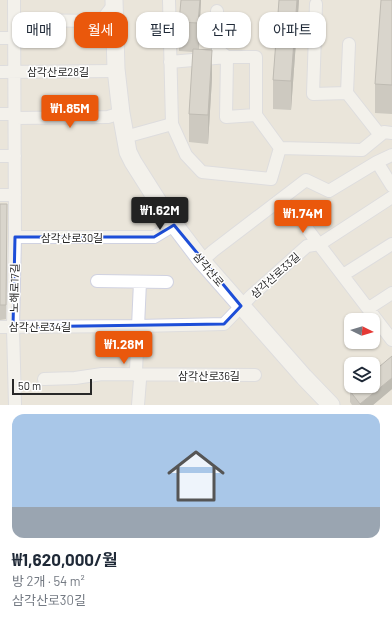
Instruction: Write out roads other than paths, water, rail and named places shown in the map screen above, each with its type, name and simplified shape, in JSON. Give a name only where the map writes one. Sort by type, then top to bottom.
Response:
[{"type":"street","name":"노해로17길","points":[[14,0],[14,12]]},
{"type":"street","points":[[169,0],[172,124],[186,155],[202,172],[271,179],[280,148]]},
{"type":"street","name":"삼각산로","points":[[66,21],[101,21],[115,2]]},
{"type":"street","name":"삼각산로","points":[[115,2],[116,71],[125,137],[132,162],[164,212],[202,262],[331,405]]},
{"type":"street","points":[[316,4],[313,94],[347,93]]},
{"type":"street","points":[[217,11],[218,50],[228,57]]},
{"type":"street","points":[[0,38],[12,38]]},
{"type":"street","points":[[280,148],[362,150],[386,134],[347,93],[349,44]]},
{"type":"street","name":"노해로17길","points":[[14,48],[15,237],[13,327],[15,405]]},
{"type":"street","points":[[170,62],[228,57],[256,58],[256,115],[280,148]]},
{"type":"street","points":[[228,57],[226,117],[256,115]]},
{"type":"street","name":"삼각산로28길","points":[[0,72],[116,71]]},
{"type":"street","points":[[0,114],[14,116],[108,117],[121,113]]},
{"type":"street","points":[[125,137],[172,124]]},
{"type":"street","points":[[202,262],[213,251],[306,180],[329,191],[377,162],[392,155]]},
{"type":"street","points":[[0,156],[14,156]]},
{"type":"street","points":[[377,162],[392,186]]},
{"type":"street","points":[[0,195],[15,195]]},
{"type":"street","name":"삼각산로33길","points":[[241,306],[307,246],[320,244],[392,197]]},
{"type":"street","name":"삼각산로30길","points":[[15,237],[154,237],[174,225]]},
{"type":"street","points":[[308,230],[392,340]]},
{"type":"street","points":[[343,275],[392,244]]},
{"type":"street","points":[[97,281],[167,282]]},
{"type":"street","points":[[138,405],[140,380],[136,370],[140,282]]},
{"type":"street","points":[[369,308],[392,293]]},
{"type":"street","name":"삼각산로34길","points":[[0,327],[224,324],[241,306]]},
{"type":"street","name":"삼각산로36길","points":[[44,379],[76,378],[102,374],[255,375]]}]
